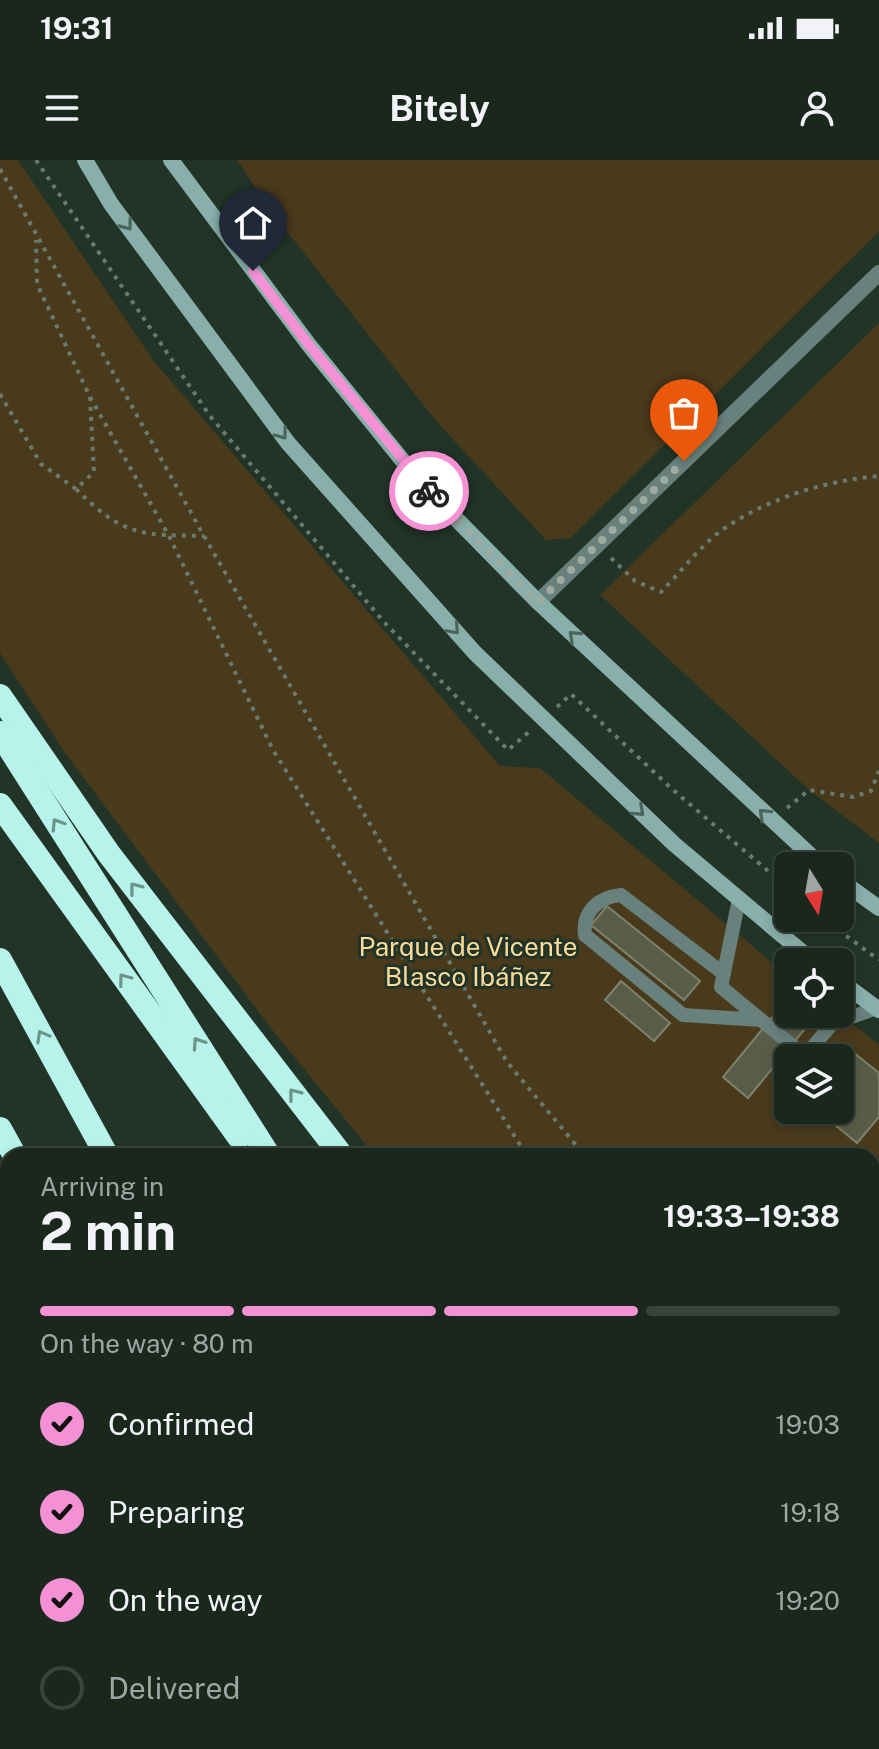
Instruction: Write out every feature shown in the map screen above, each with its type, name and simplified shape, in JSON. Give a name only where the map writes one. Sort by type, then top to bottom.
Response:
[{"type":"highway","points":[[0,696],[109,854],[336,1148]]},
{"type":"highway","points":[[0,733],[264,1148]]},
{"type":"highway","points":[[0,805],[231,1123],[245,1148]]},
{"type":"highway","points":[[0,960],[103,1148]]},
{"type":"highway","points":[[79,1105],[109,1148]]},
{"type":"highway","points":[[0,1129],[11,1148]]},
{"type":"street","points":[[85,160],[111,204],[288,443],[475,653],[663,834],[797,948]]},
{"type":"street","points":[[171,160],[309,345],[411,471],[538,602],[806,852]]},
{"type":"street","points":[[538,602],[879,273]]},
{"type":"street","points":[[854,890],[879,908]]},
{"type":"street","points":[[854,991],[878,1009]]},
{"type":"lane","points":[[724,974],[621,895],[599,901],[586,918],[585,935],[683,1015],[761,1020]]},
{"type":"lane","points":[[739,899],[721,987],[805,1056],[832,1024],[878,1009]]},
{"type":"path","points":[[0,169],[204,536],[507,1062],[578,1148]]},
{"type":"path","points":[[36,237],[37,284],[90,397],[169,536],[273,750],[522,1148]]},
{"type":"path","points":[[0,394],[41,464],[123,529],[169,536],[204,536]]},
{"type":"path","points":[[76,489],[94,472],[90,397]]},
{"type":"path","points":[[597,545],[635,581],[661,592],[720,531],[767,505],[837,480],[879,476]]},
{"type":"path","points":[[771,822],[809,790],[853,797],[871,791],[879,771]]},
{"type":"path","points":[[841,932],[879,960]]},
{"type":"green space","name":"Parque de Vicente Blasco Ibáñez","points":[[0,160],[18,160],[153,360],[500,766],[540,768],[774,964],[774,1028],[854,1026],[879,1044],[879,1148],[368,1148],[270,1027],[65,753],[0,653]]},
{"type":"green space","points":[[237,160],[879,160],[879,231],[571,538],[546,540],[436,421],[271,211]]},
{"type":"green space","points":[[879,323],[879,843],[809,790],[600,595]]},
{"type":"building","points":[[607,906],[700,981],[684,1000],[591,925]]},
{"type":"building","points":[[621,981],[670,1023],[654,1041],[605,1000]]},
{"type":"building","points":[[774,1015],[774,1028],[806,1028],[793,1044],[774,1044],[774,1066],[748,1098],[723,1077]]},
{"type":"building","points":[[854,1053],[879,1073],[879,1117],[857,1143],[834,1124],[854,1124]]},
{"type":"way so far","points":[[429,491],[538,602],[684,461]]},
{"type":"route","points":[[253,271],[309,345],[429,491]]}]
